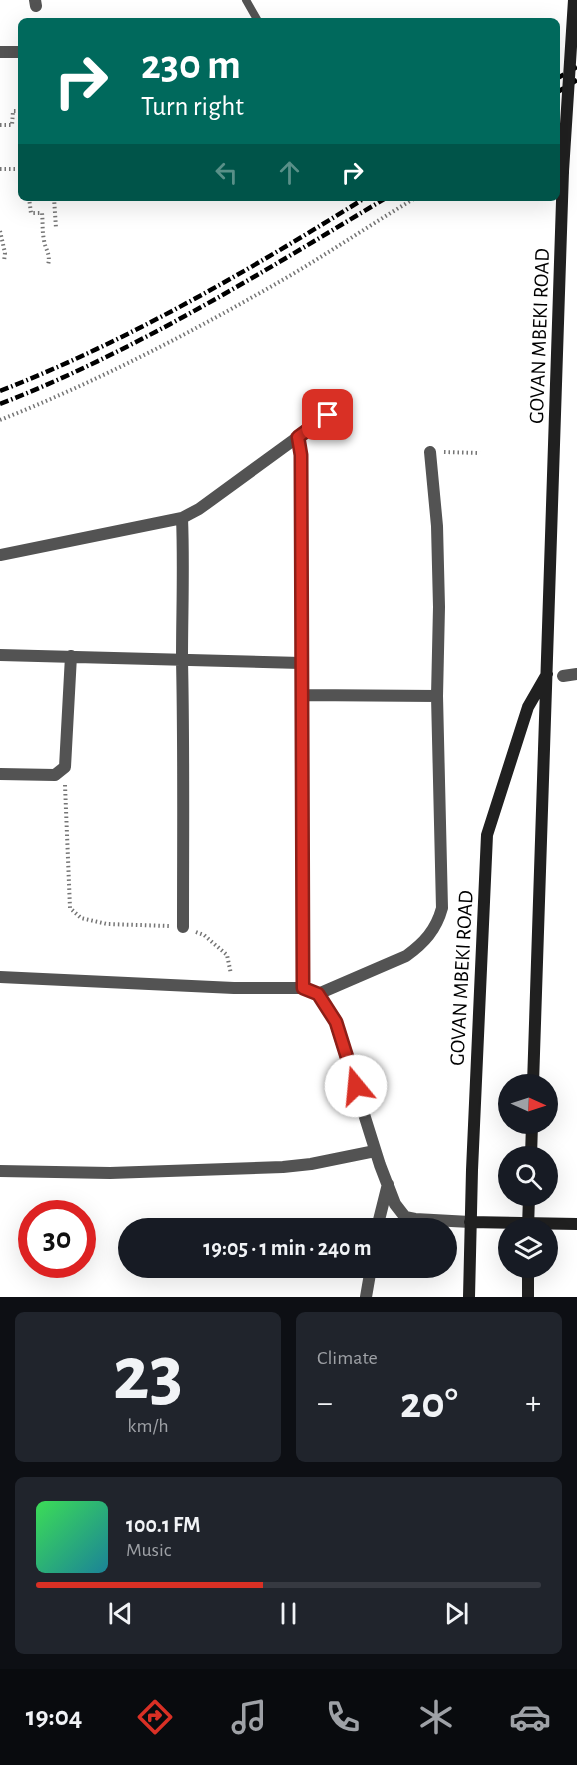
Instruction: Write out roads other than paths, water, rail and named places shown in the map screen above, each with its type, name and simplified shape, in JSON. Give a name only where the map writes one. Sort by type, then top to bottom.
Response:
[{"type":"main road","name":"GOVAN MBEKI ROAD","points":[[533,1074],[563,171],[574,0]]},
{"type":"main road","name":"GOVAN MBEKI ROAD","points":[[469,1297],[487,835],[528,707],[547,673]]},
{"type":"main road","points":[[471,1222],[498,1224]]},
{"type":"main road","points":[[558,1225],[577,1224]]},
{"type":"main road","points":[[528,1278],[528,1297]]},
{"type":"street","points":[[0,52],[18,52]]},
{"type":"street","points":[[0,555],[182,518],[328,415]]},
{"type":"street","points":[[298,437],[301,455],[303,988]]},
{"type":"street","points":[[318,994],[406,956],[419,947],[433,932],[439,919],[443,897],[437,696],[439,608],[437,526],[430,452]]},
{"type":"street","points":[[182,518],[184,557],[183,927]]},
{"type":"street","points":[[0,655],[301,663]]},
{"type":"street","points":[[0,774],[55,775],[65,766],[71,656]]},
{"type":"street","points":[[563,675],[577,674]]},
{"type":"street","points":[[302,695],[437,696]]},
{"type":"street","points":[[0,977],[234,988],[303,988],[318,994],[336,1022],[375,1151],[395,1204],[405,1217],[471,1222]]},
{"type":"street","points":[[0,1171],[110,1173],[282,1167],[311,1164],[375,1151]]},
{"type":"street","points":[[380,1218],[388,1184]]},
{"type":"street","points":[[366,1297],[369,1278]]},
{"type":"lane","points":[[246,0],[256,18]]},
{"type":"railway","points":[[560,77],[577,67]]},
{"type":"railway","points":[[560,91],[577,80]]},
{"type":"railway","points":[[0,391],[95,350],[187,303],[360,201]]},
{"type":"railway","points":[[0,404],[51,383],[149,335],[245,282],[381,201]]}]
